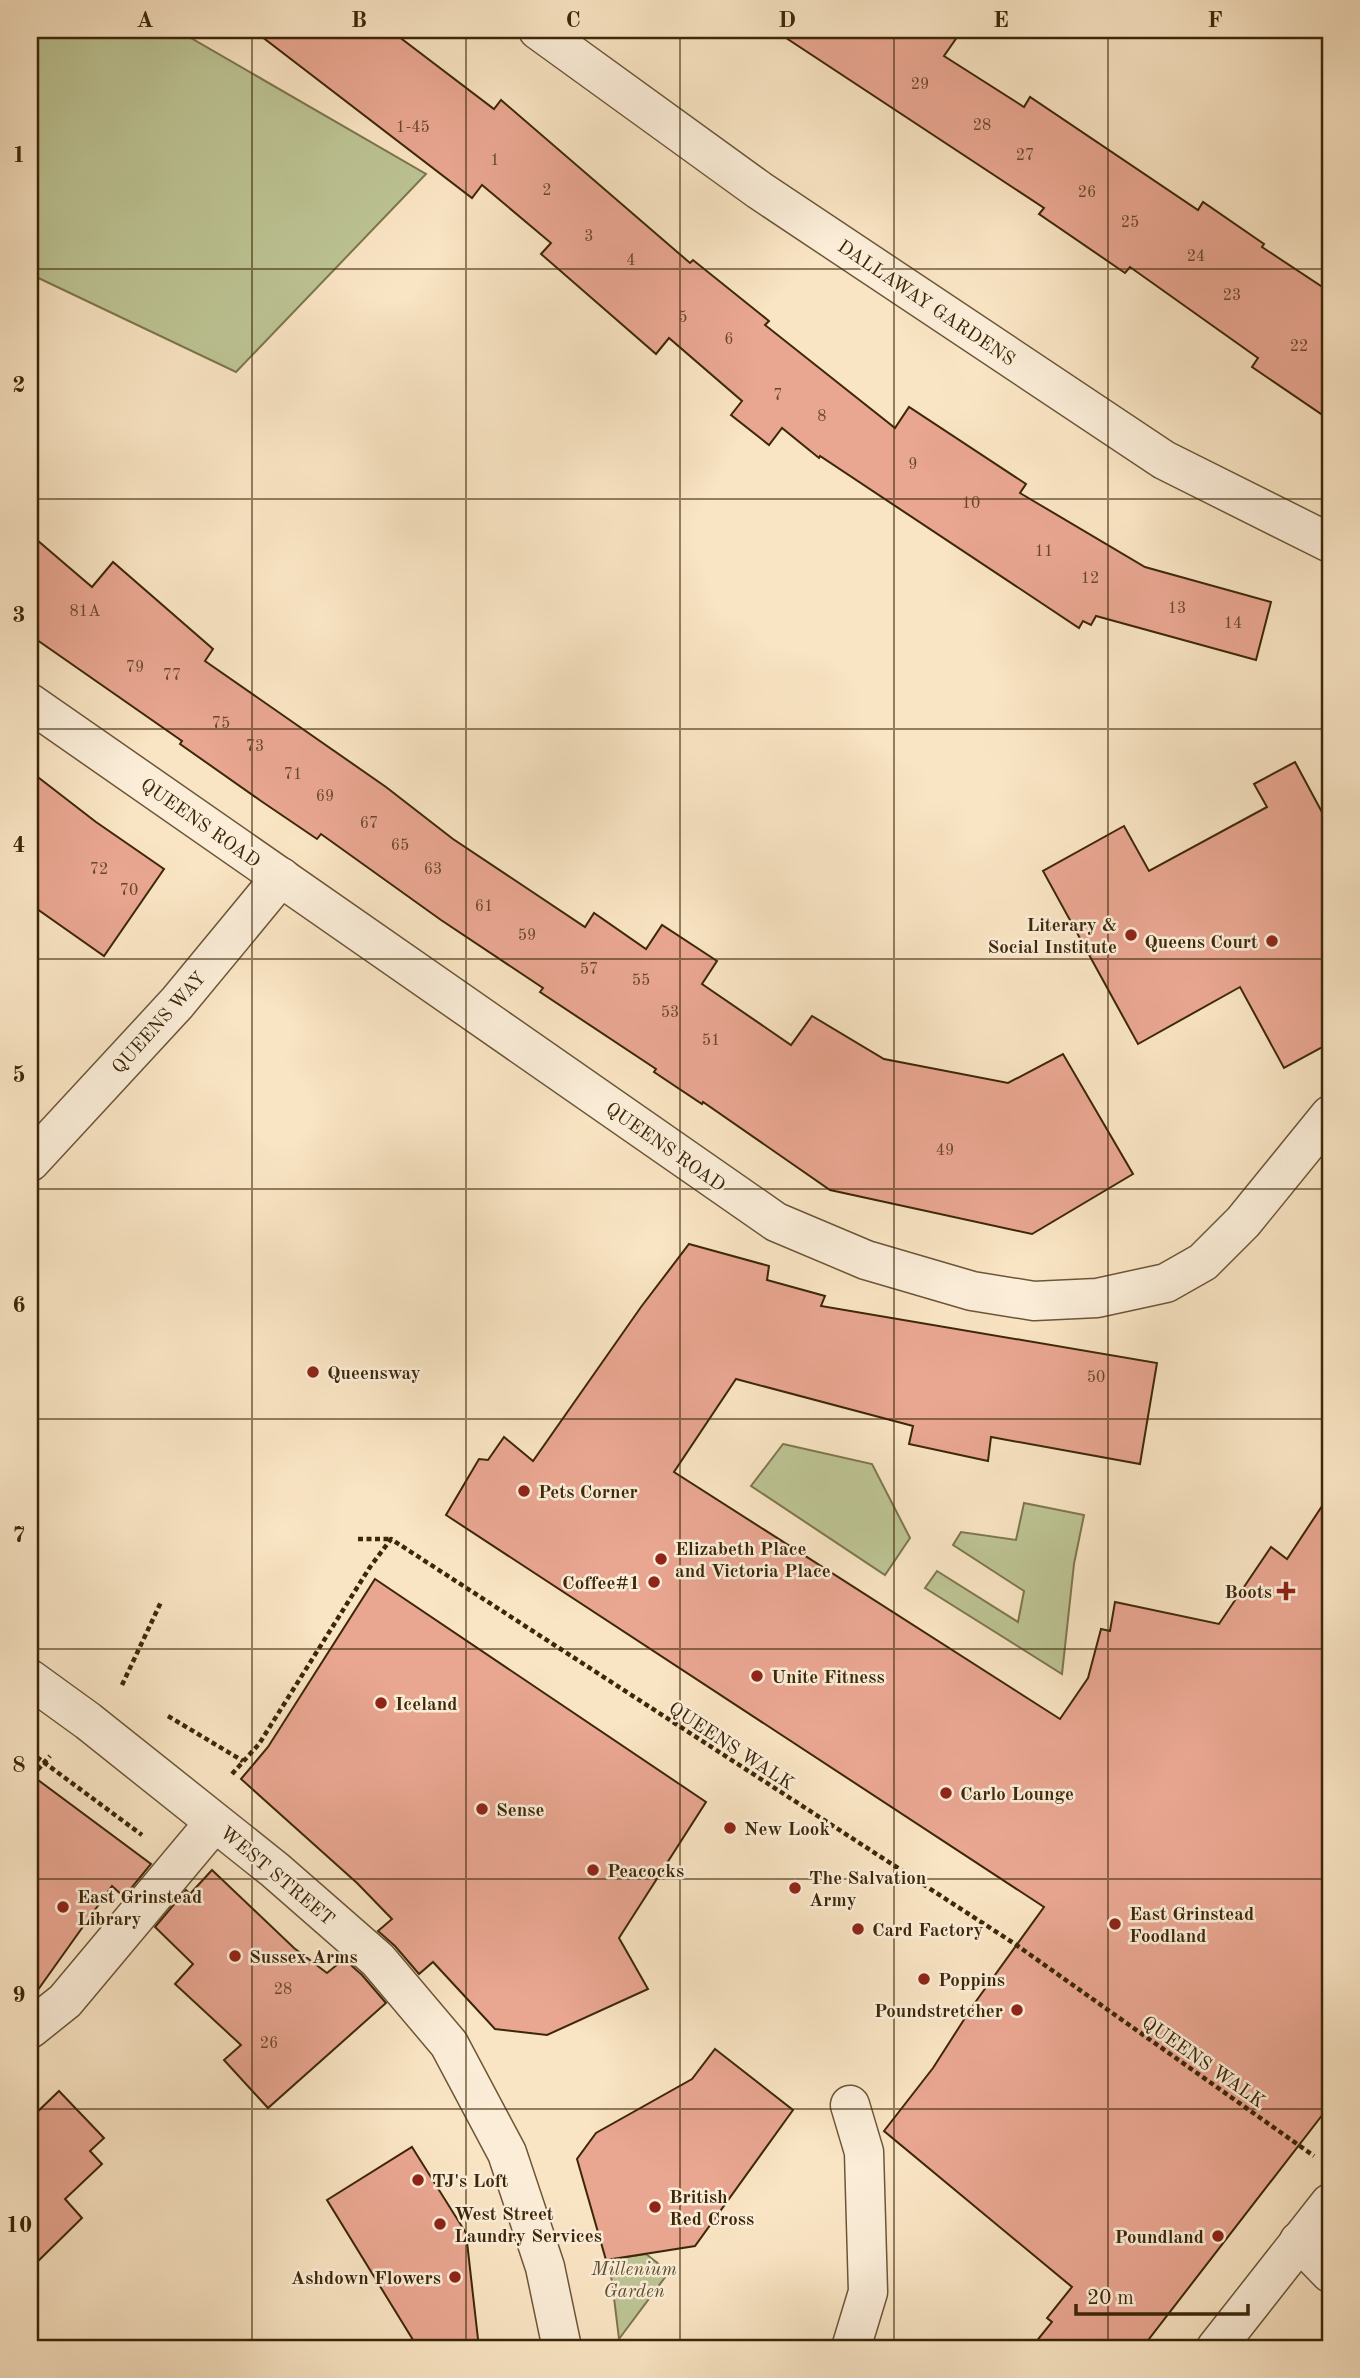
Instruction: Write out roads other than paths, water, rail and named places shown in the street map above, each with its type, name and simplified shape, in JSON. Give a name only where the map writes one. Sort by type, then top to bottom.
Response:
[{"type":"street","name":"DALLAWAY GARDENS","points":[[539,31],[759,190],[1164,460],[1330,543]]},
{"type":"street","name":"QUEENS ROAD","points":[[30,703],[776,1222],[866,1260],[972,1292],[1034,1301],[1097,1298],[1166,1283],[1203,1262],[1243,1222],[1330,1115]]},
{"type":"street","name":"QUEENS WAY","points":[[30,1162],[177,1003],[281,877]]},
{"type":"street","name":"WEST STREET","points":[[30,1679],[88,1721],[275,1870],[378,1960],[449,2044],[507,2153],[545,2267],[562,2348]]},
{"type":"street","points":[[30,2029],[65,2001],[181,1864],[206,1817]]},
{"type":"street","points":[[850,2105],[864,2152],[868,2292],[851,2348]]},
{"type":"street","points":[[1216,2348],[1330,2203]]},
{"type":"street","points":[[1299,2241],[1330,2273]]},
{"type":"place","name":"Literary & Social Institute","points":[[1131,935]]},
{"type":"place","name":"Queens Court","points":[[1272,941]]},
{"type":"place","name":"Queensway","points":[[313,1372]]},
{"type":"place","name":"Pets Corner","points":[[524,1491]]},
{"type":"place","name":"Elizabeth Place and Victoria Place","points":[[661,1559]]},
{"type":"place","name":"Coffee#1","points":[[654,1582]]},
{"type":"place","name":"Boots","points":[[1286,1591]]},
{"type":"place","name":"Unite Fitness","points":[[757,1676]]},
{"type":"place","name":"Iceland","points":[[381,1703]]},
{"type":"place","name":"Carlo Lounge","points":[[946,1793]]},
{"type":"place","name":"Sense","points":[[482,1809]]},
{"type":"place","name":"New Look","points":[[730,1828]]},
{"type":"place","name":"Peacocks","points":[[593,1870]]},
{"type":"place","name":"The Salvation Army","points":[[795,1888]]},
{"type":"place","name":"East Grinstead Library","points":[[63,1907]]},
{"type":"place","name":"East Grinstead Foodland","points":[[1115,1924]]},
{"type":"place","name":"Card Factory","points":[[858,1929]]},
{"type":"place","name":"Sussex Arms","points":[[235,1956]]},
{"type":"place","name":"Poppins","points":[[924,1979]]},
{"type":"place","name":"Poundstretcher","points":[[1017,2010]]},
{"type":"place","name":"TJ's Loft","points":[[418,2180]]},
{"type":"place","name":"British Red Cross","points":[[655,2207]]},
{"type":"place","name":"West Street Laundry Services","points":[[440,2224]]},
{"type":"place","name":"Poundland","points":[[1218,2236]]},
{"type":"place","name":"Ashdown Flowers","points":[[455,2277]]},
{"type":"park label","name":"Millenium Garden","points":[[634,2279]]}]
